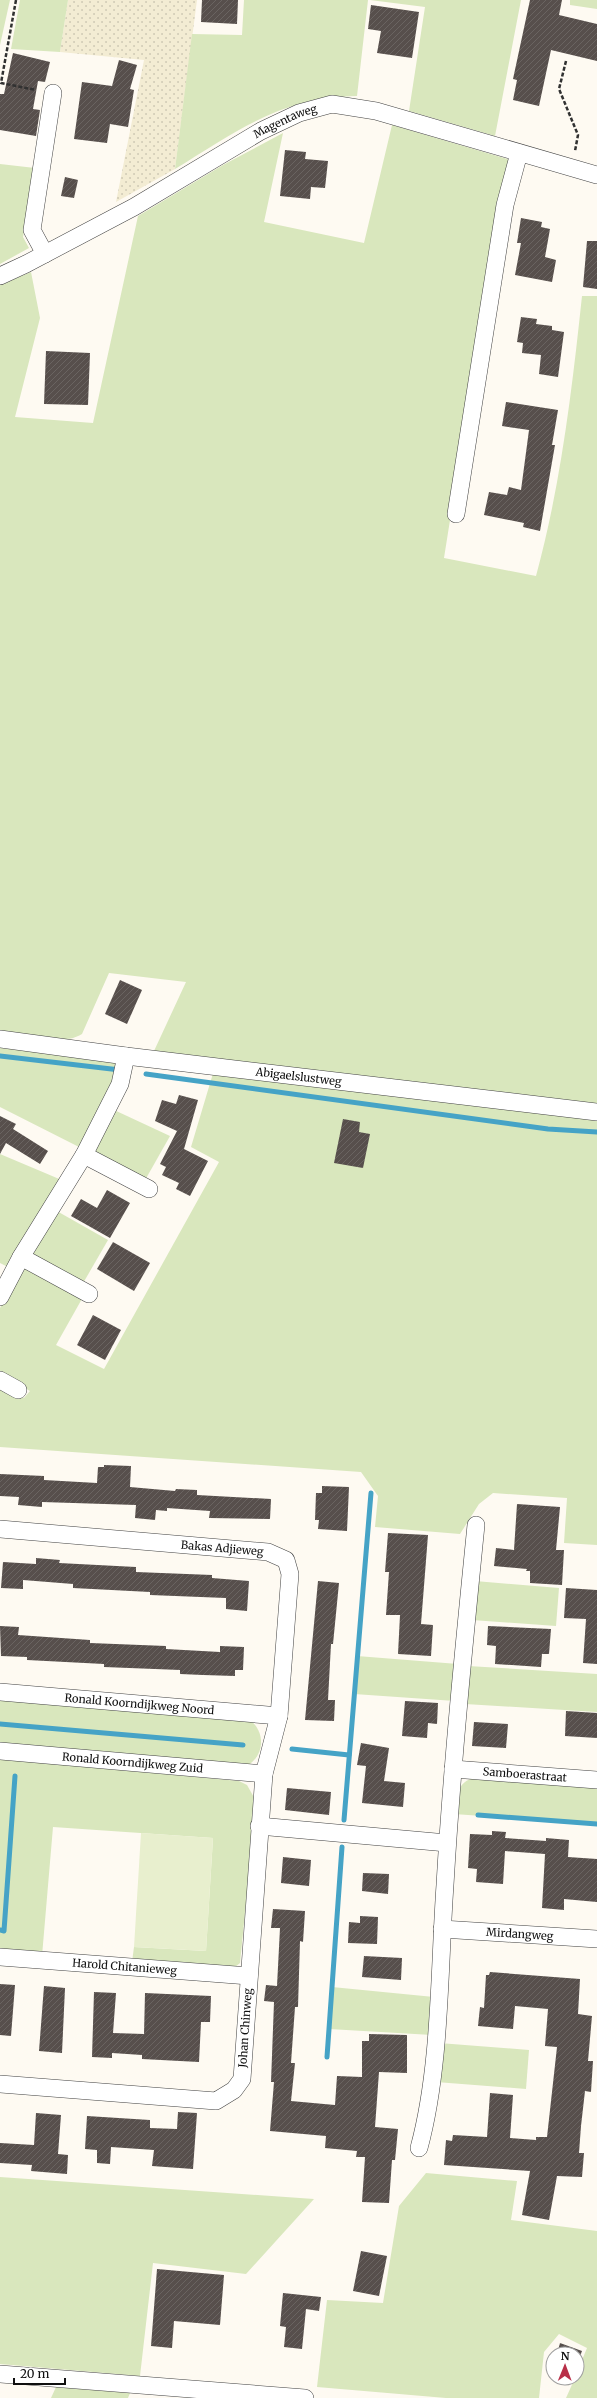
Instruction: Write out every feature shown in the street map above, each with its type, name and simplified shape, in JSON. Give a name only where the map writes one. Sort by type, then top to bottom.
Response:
[{"type":"street","points":[[45,254],[32,230],[53,93]]},
{"type":"street","name":"Magentaweg","points":[[0,276],[134,207],[261,131],[299,113],[332,104],[354,106],[376,111],[597,175]]},
{"type":"street","points":[[456,514],[505,205],[519,153]]},
{"type":"street","name":"Abigaelslustweg","points":[[0,1039],[126,1056],[597,1112]]},
{"type":"street","points":[[0,1297],[21,1257],[84,1155],[120,1084],[126,1056]]},
{"type":"street","points":[[84,1155],[149,1189]]},
{"type":"street","points":[[21,1257],[89,1294]]},
{"type":"street","points":[[0,1380],[18,1390]]},
{"type":"street","points":[[419,2148],[426,2125],[437,2023],[447,1843],[476,1525]]},
{"type":"street","name":"Bakas Adjieweg","points":[[0,1529],[268,1552],[286,1560],[290,1574],[278,1716]]},
{"type":"street","name":"Ronald Koorndijkweg Noord","points":[[0,1692],[278,1716]]},
{"type":"street","name":"Johan Chinweg","points":[[0,2084],[216,2101],[234,2090],[242,2079],[259,1826],[264,1774],[278,1716]]},
{"type":"street","name":"Ronald Koorndijkweg Zuid","points":[[0,1751],[264,1774]]},
{"type":"street","name":"Samboerastraat","points":[[453,1769],[597,1780]]},
{"type":"street","points":[[259,1826],[447,1843]]},
{"type":"street","name":"Mirdangweg","points":[[442,1929],[597,1939]]},
{"type":"street","name":"Harold Chitanieweg","points":[[0,1957],[249,1976]]},
{"type":"street","points":[[0,2374],[137,2392],[305,2398]]},
{"type":"path","points":[[16,0],[0,83],[53,93]]},
{"type":"path","points":[[566,61],[559,89],[578,136],[571,168]]},
{"type":"shaded area","points":[[68,0],[197,0],[175,169],[116,202],[144,60],[60,52]]},
{"type":"green space","points":[[0,0],[10,0],[0,45]]},
{"type":"green space","points":[[20,0],[68,0],[60,52],[11,49]]},
{"type":"green space","points":[[244,0],[368,0],[357,96],[305,102],[282,110],[240,129],[175,169],[192,34],[242,35]]},
{"type":"green space","points":[[370,0],[521,0],[495,136],[409,111],[425,7]]},
{"type":"green space","points":[[570,0],[597,0],[597,9],[570,5]]},
{"type":"green space","points":[[392,125],[511,160],[500,205],[444,558],[536,576],[545,541],[565,437],[582,296],[597,296],[597,1106],[154,1051],[186,982],[109,973],[82,1034],[74,1038],[42,1040],[0,1034],[0,285],[31,272],[40,318],[15,417],[93,423],[138,216],[223,165],[283,133],[264,222],[364,243]]},
{"type":"green space","points":[[0,164],[35,168],[23,237],[29,248],[0,264]]},
{"type":"green space","points":[[0,1048],[116,1060],[117,1068],[110,1091],[81,1148],[0,1107]]},
{"type":"green space","points":[[214,1070],[597,1117],[597,1545],[564,1543],[567,1498],[493,1493],[479,1504],[460,1534],[375,1527],[378,1496],[361,1472],[0,1447],[0,1385],[24,1398],[30,1391],[0,1374],[0,1308],[23,1264],[83,1297],[56,1345],[104,1369],[219,1162],[191,1147]]},
{"type":"green space","points":[[112,1109],[170,1136],[144,1182],[92,1152]]},
{"type":"green space","points":[[0,1154],[64,1181],[10,1268],[0,1263]]},
{"type":"green space","points":[[55,1210],[108,1240],[82,1285],[26,1255]]},
{"type":"green space","points":[[475,1581],[559,1588],[556,1626],[472,1620]]},
{"type":"green space","points":[[357,1656],[458,1664],[455,1701],[354,1694]]},
{"type":"green space","points":[[468,1666],[597,1674],[597,1712],[465,1704]]},
{"type":"green space","points":[[0,1699],[250,1720],[259,1731],[261,1737],[260,1750],[253,1761],[248,1765],[0,1743]]},
{"type":"green space","points":[[0,1759],[239,1781],[247,1785],[256,1801],[240,1963],[234,1968],[132,1962],[134,1947],[206,1951],[213,1838],[53,1827],[42,1956],[0,1953]]},
{"type":"green space","points":[[475,1778],[597,1788],[597,1824],[454,1814],[458,1791],[464,1783]]},
{"type":"green space","points":[[141,1833],[213,1838],[206,1951],[134,1947]]},
{"type":"green space","points":[[332,1987],[434,1997],[432,2035],[329,2029]]},
{"type":"green space","points":[[439,2043],[529,2050],[526,2089],[436,2082]]},
{"type":"green space","points":[[426,2173],[517,2181],[511,2220],[597,2231],[597,2398],[566,2398],[571,2386],[585,2386],[585,2353],[587,2348],[559,2334],[549,2346],[545,2346],[539,2398],[446,2398],[317,2387],[327,2300],[383,2303],[399,2206]]},
{"type":"green space","points":[[0,2177],[314,2199],[246,2274],[153,2263],[140,2376],[0,2364]]},
{"type":"green space","points":[[56,2387],[130,2393],[128,2398],[51,2398]]},
{"type":"building","points":[[202,0],[238,0],[237,24],[201,22]]},
{"type":"building","points":[[530,0],[562,0],[559,15],[597,24],[597,61],[551,50],[539,106],[513,100],[517,80],[513,79]]},
{"type":"building","points":[[371,5],[419,12],[412,58],[377,53],[381,31],[368,29]]},
{"type":"building","points":[[13,53],[50,62],[45,82],[38,81],[33,109],[40,110],[36,136],[0,130],[0,94],[4,94]]},
{"type":"building","points":[[119,60],[137,65],[130,89],[134,90],[128,127],[110,124],[107,143],[74,139],[82,82],[112,86]]},
{"type":"building","points":[[285,150],[306,152],[305,159],[328,161],[325,188],[311,187],[310,199],[280,196]]},
{"type":"building","points":[[65,177],[78,180],[74,198],[61,196]]},
{"type":"building","points":[[521,218],[542,222],[541,227],[550,229],[545,257],[556,260],[552,282],[515,275],[521,243],[517,243]]},
{"type":"building","points":[[587,241],[597,241],[597,289],[583,287]]},
{"type":"building","points":[[521,317],[537,319],[536,324],[552,326],[552,330],[564,332],[558,377],[539,374],[541,355],[522,353],[523,343],[517,342]]},
{"type":"building","points":[[46,351],[90,353],[88,405],[44,404]]},
{"type":"building","points":[[506,402],[558,410],[552,445],[555,445],[540,531],[523,527],[524,523],[484,515],[489,492],[507,495],[509,487],[521,490],[529,430],[502,426]]},
{"type":"building","points":[[120,980],[142,990],[127,1024],[105,1014]]},
{"type":"building","points":[[179,1095],[198,1100],[184,1149],[208,1161],[190,1196],[176,1189],[179,1183],[162,1175],[166,1167],[160,1164],[177,1131],[155,1121],[162,1100],[176,1104]]},
{"type":"building","points":[[0,1116],[16,1124],[13,1129],[48,1151],[40,1164],[6,1143],[0,1154]]},
{"type":"building","points":[[343,1119],[360,1122],[359,1132],[370,1134],[363,1168],[334,1163]]},
{"type":"building","points":[[107,1190],[130,1203],[110,1238],[71,1216],[81,1199],[97,1208]]},
{"type":"building","points":[[113,1242],[150,1263],[134,1291],[97,1269]]},
{"type":"building","points":[[93,1315],[121,1330],[105,1360],[77,1345]]},
{"type":"building","points":[[104,1465],[131,1466],[130,1487],[175,1491],[176,1489],[197,1490],[197,1495],[271,1499],[270,1519],[209,1518],[210,1511],[167,1508],[167,1511],[156,1510],[155,1520],[135,1518],[136,1505],[42,1502],[42,1507],[18,1505],[19,1497],[0,1496],[0,1474],[44,1476],[44,1480],[97,1483],[98,1467],[104,1467]]},
{"type":"building","points":[[322,1486],[349,1487],[347,1531],[318,1529],[319,1520],[315,1520],[316,1493],[322,1493]]},
{"type":"building","points":[[517,1504],[560,1507],[556,1550],[564,1550],[562,1585],[530,1583],[530,1571],[526,1571],[527,1569],[494,1566],[496,1548],[514,1550]]},
{"type":"building","points":[[388,1533],[428,1535],[421,1624],[433,1625],[431,1656],[398,1654],[400,1615],[386,1615],[389,1572],[385,1572]]},
{"type":"building","points":[[36,1558],[60,1560],[59,1563],[136,1567],[136,1572],[212,1575],[212,1578],[249,1581],[247,1611],[226,1609],[226,1598],[150,1595],[150,1592],[73,1588],[73,1584],[23,1580],[23,1589],[1,1588],[3,1562],[36,1564]]},
{"type":"building","points":[[318,1581],[339,1583],[333,1644],[331,1644],[328,1700],[335,1700],[334,1721],[305,1720]]},
{"type":"building","points":[[566,1588],[597,1590],[597,1664],[583,1663],[586,1619],[564,1618]]},
{"type":"building","points":[[0,1626],[19,1627],[18,1635],[90,1640],[90,1643],[166,1646],[166,1649],[220,1652],[220,1646],[244,1647],[243,1670],[235,1670],[235,1676],[180,1674],[180,1670],[104,1667],[104,1664],[27,1660],[27,1657],[1,1656]]},
{"type":"building","points":[[488,1626],[551,1629],[549,1654],[542,1654],[541,1667],[495,1664],[496,1646],[487,1645]]},
{"type":"building","points":[[405,1701],[438,1703],[437,1724],[428,1723],[427,1738],[402,1736]]},
{"type":"building","points":[[566,1711],[597,1713],[597,1738],[565,1736]]},
{"type":"building","points":[[474,1722],[508,1724],[506,1748],[472,1746]]},
{"type":"building","points":[[361,1743],[389,1748],[384,1781],[405,1783],[403,1807],[362,1803],[366,1766],[357,1765]]},
{"type":"building","points":[[287,1788],[331,1792],[329,1815],[285,1810]]},
{"type":"building","points":[[492,1831],[506,1832],[505,1838],[546,1841],[546,1838],[569,1840],[568,1857],[597,1859],[597,1902],[564,1899],[564,1910],[542,1908],[545,1854],[505,1851],[503,1884],[476,1882],[477,1869],[468,1868],[470,1834],[492,1835]]},
{"type":"building","points":[[283,1857],[311,1860],[309,1886],[281,1883]]},
{"type":"building","points":[[363,1873],[389,1874],[388,1894],[362,1891]]},
{"type":"building","points":[[273,1909],[305,1911],[303,1942],[300,1941],[298,2007],[295,2007],[291,2063],[295,2063],[291,2101],[335,2105],[337,2076],[362,2077],[362,2041],[369,2041],[369,2034],[407,2035],[407,2073],[379,2072],[375,2127],[398,2129],[395,2160],[392,2160],[389,2203],[362,2202],[365,2157],[356,2157],[357,2151],[325,2148],[326,2136],[270,2131],[274,2082],[271,2082],[274,2002],[264,2001],[266,1985],[277,1986],[280,1928],[271,1928]]},
{"type":"building","points":[[360,1916],[378,1917],[377,1944],[348,1943],[349,1922],[360,1923]]},
{"type":"building","points":[[364,1956],[402,1958],[401,1980],[362,1977]]},
{"type":"building","points":[[490,1972],[580,1979],[578,2014],[592,2016],[588,2061],[593,2061],[591,2092],[585,2091],[579,2153],[584,2153],[582,2177],[557,2176],[549,2220],[522,2215],[530,2171],[444,2165],[446,2140],[452,2141],[453,2135],[487,2137],[490,2093],[513,2095],[510,2138],[536,2140],[536,2137],[547,2137],[557,2047],[545,2046],[548,2009],[515,2006],[513,2029],[478,2026],[480,2007],[484,2008],[486,1975],[489,1975]]},
{"type":"building","points":[[0,1984],[15,1985],[11,2036],[0,2035]]},
{"type":"building","points":[[44,1986],[65,1988],[62,2053],[39,2051]]},
{"type":"building","points":[[94,1992],[116,1993],[113,2033],[144,2034],[145,1993],[211,1996],[210,2022],[201,2022],[199,2062],[142,2059],[142,2055],[112,2053],[112,2058],[92,2057]]},
{"type":"building","points":[[178,2112],[197,2113],[193,2169],[152,2166],[154,2150],[111,2147],[110,2164],[97,2163],[97,2150],[85,2149],[87,2116],[150,2120],[150,2128],[177,2129]]},
{"type":"building","points":[[36,2113],[61,2115],[58,2154],[68,2155],[67,2174],[31,2171],[32,2165],[0,2163],[0,2143],[34,2145]]},
{"type":"building","points":[[361,2251],[387,2256],[379,2296],[353,2291]]},
{"type":"building","points":[[157,2269],[224,2275],[220,2325],[174,2321],[172,2348],[151,2346]]},
{"type":"building","points":[[283,2293],[321,2297],[319,2311],[306,2309],[302,2349],[284,2347],[286,2327],[280,2326]]},
{"type":"building","points":[[560,2343],[568,2346],[559,2346]]},
{"type":"waterway","points":[[0,1056],[120,1070]]},
{"type":"waterway","points":[[146,1074],[548,1129],[597,1132]]},
{"type":"waterway","points":[[344,1820],[371,1493]]},
{"type":"waterway","points":[[0,1724],[243,1745]]},
{"type":"waterway","points":[[292,1749],[349,1755]]},
{"type":"waterway","points":[[0,1930],[4,1931],[15,1776]]},
{"type":"waterway","points":[[478,1815],[597,1824]]},
{"type":"waterway","points":[[327,2057],[342,1847]]}]
